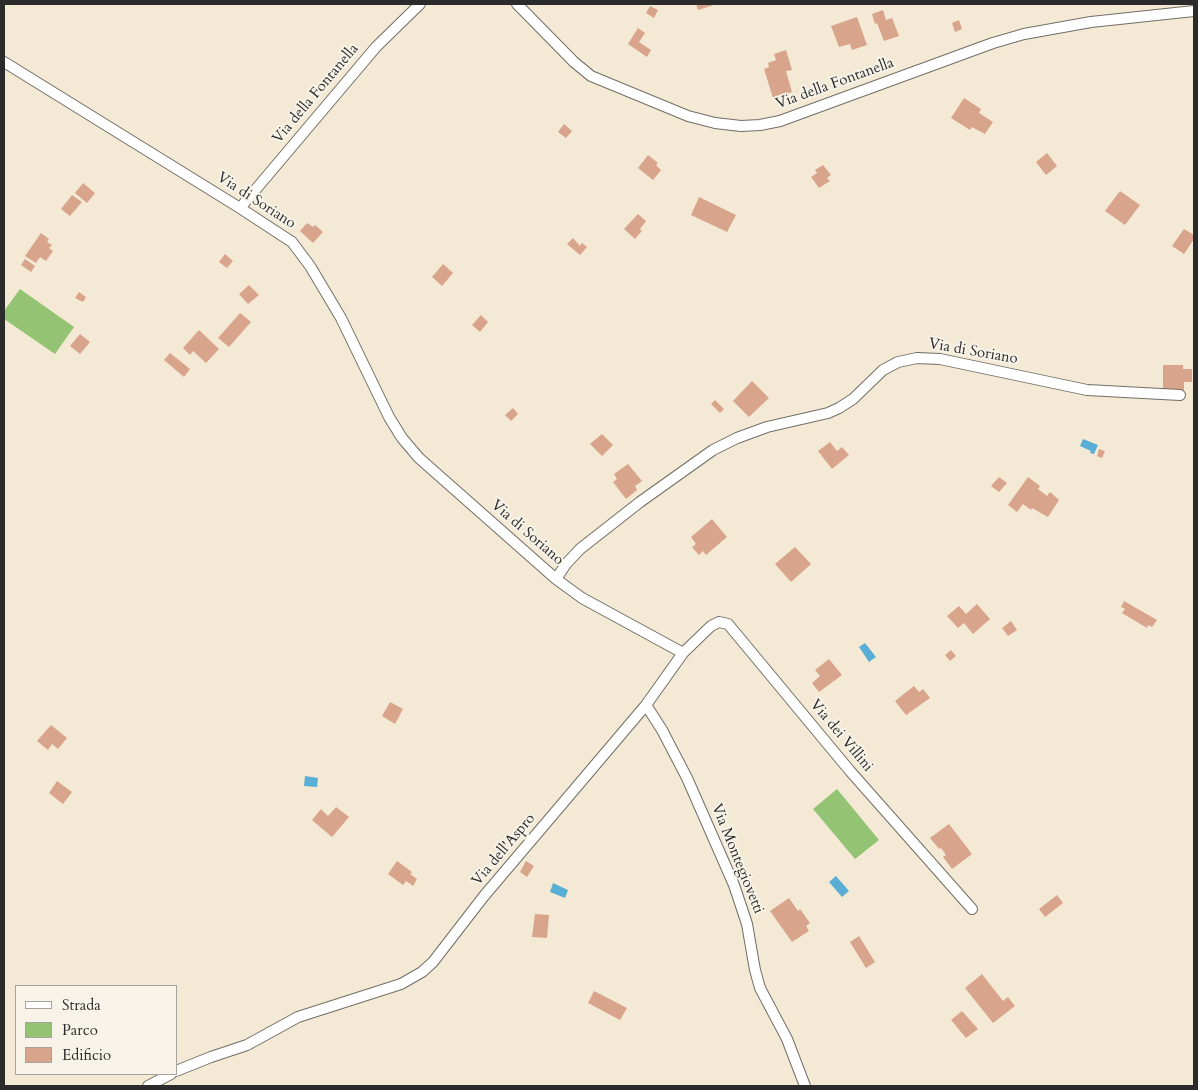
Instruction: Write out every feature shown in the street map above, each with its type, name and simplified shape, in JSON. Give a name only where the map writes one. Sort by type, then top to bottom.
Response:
[{"type":"street","name":"Via della Fontanella","points":[[240,208],[388,33],[420,4]]},
{"type":"street","name":"Via della Fontanella","points":[[517,4],[574,62],[591,76],[688,116],[715,123],[741,126],[765,125],[780,121],[992,43],[1019,35],[1091,22],[1194,11]]},
{"type":"street","name":"Via di Soriano","points":[[4,62],[286,238],[306,260],[349,332],[392,423],[408,445],[424,462],[556,579],[566,564],[583,547],[640,502],[714,450],[767,426],[828,413],[839,408],[853,399],[883,370],[898,362],[930,358],[1087,390],[1180,395]]},
{"type":"street","points":[[556,579],[582,598],[683,653]]},
{"type":"street","name":"Via dei Villini","points":[[683,653],[711,626],[719,622],[728,624],[850,771],[972,909]]},
{"type":"street","name":"Via dell'Aspro","points":[[178,1070],[205,1059],[247,1046],[282,1024],[298,1017],[401,984],[422,972],[433,962],[484,896],[646,706],[683,653]]},
{"type":"street","name":"Via Montegiovetti","points":[[646,706],[665,736],[687,778],[734,885],[747,924],[760,988],[788,1040],[804,1086]]},
{"type":"street","points":[[148,1086],[169,1075]]},
{"type":"green space","points":[[20,289],[74,327],[55,354],[4,319],[4,311]]},
{"type":"green space","points":[[837,789],[879,840],[855,859],[813,809]]},
{"type":"water","points":[[1083,439],[1098,445],[1094,454],[1080,446]]},
{"type":"water","points":[[865,643],[876,657],[869,662],[859,647]]},
{"type":"water","points":[[305,776],[318,778],[317,787],[304,786]]},
{"type":"water","points":[[836,876],[849,891],[842,897],[829,882]]},
{"type":"water","points":[[553,883],[568,890],[565,898],[550,892]]},
{"type":"building","points":[[696,4],[717,4],[698,10]]},
{"type":"building","points":[[650,6],[658,10],[654,18],[646,13]]},
{"type":"building","points":[[883,10],[886,20],[892,18],[899,36],[884,41],[872,14]]},
{"type":"building","points":[[857,17],[867,45],[852,50],[850,44],[839,47],[831,26]]},
{"type":"building","points":[[959,20],[962,29],[955,32],[952,23]]},
{"type":"building","points":[[638,28],[645,33],[639,42],[651,50],[647,57],[628,44]]},
{"type":"building","points":[[786,50],[792,70],[786,71],[792,92],[773,98],[764,69],[769,67],[768,63],[776,60],[774,54]]},
{"type":"building","points":[[964,98],[981,109],[979,113],[993,122],[985,134],[972,127],[970,130],[951,118]]},
{"type":"building","points":[[564,124],[572,131],[566,138],[558,132]]},
{"type":"building","points":[[1047,153],[1057,166],[1046,175],[1036,162]]},
{"type":"building","points":[[648,155],[658,163],[656,165],[661,170],[653,180],[638,168]]},
{"type":"building","points":[[823,165],[831,175],[827,178],[830,181],[819,188],[811,177],[817,173],[815,170]]},
{"type":"building","points":[[83,183],[95,193],[87,203],[75,193]]},
{"type":"building","points":[[1120,191],[1140,205],[1125,225],[1105,211]]},
{"type":"building","points":[[72,195],[82,202],[70,216],[61,209]]},
{"type":"building","points":[[699,197],[736,215],[727,232],[691,215]]},
{"type":"building","points":[[638,214],[646,221],[640,229],[642,231],[635,239],[624,229]]},
{"type":"building","points":[[307,223],[313,227],[315,225],[323,232],[313,243],[300,231]]},
{"type":"building","points":[[1184,229],[1194,235],[1194,239],[1184,254],[1172,246]]},
{"type":"building","points":[[41,233],[49,239],[47,242],[52,245],[49,248],[53,251],[46,261],[40,257],[36,263],[25,256]]},
{"type":"building","points":[[573,238],[580,246],[582,243],[587,247],[580,255],[567,244]]},
{"type":"building","points":[[225,254],[233,261],[227,268],[219,262]]},
{"type":"building","points":[[25,259],[35,266],[31,272],[21,265]]},
{"type":"building","points":[[443,264],[453,273],[442,286],[432,277]]},
{"type":"building","points":[[249,285],[259,295],[248,304],[239,294]]},
{"type":"building","points":[[79,292],[86,297],[83,302],[75,298]]},
{"type":"building","points":[[240,313],[251,322],[229,347],[218,338]]},
{"type":"building","points":[[481,315],[488,322],[480,332],[472,325]]},
{"type":"building","points":[[199,330],[219,349],[206,363],[193,351],[190,355],[183,348]]},
{"type":"building","points":[[80,334],[90,342],[80,354],[70,346]]},
{"type":"building","points":[[170,353],[190,369],[184,377],[164,360]]},
{"type":"building","points":[[1163,365],[1183,365],[1183,369],[1192,369],[1192,382],[1184,382],[1184,391],[1163,391]]},
{"type":"building","points":[[752,381],[769,398],[749,417],[733,401]]},
{"type":"building","points":[[715,400],[724,409],[720,413],[711,404]]},
{"type":"building","points":[[513,408],[518,414],[511,421],[505,415]]},
{"type":"building","points":[[602,434],[613,445],[602,456],[590,444]]},
{"type":"building","points":[[830,442],[837,451],[842,447],[849,455],[832,469],[818,451]]},
{"type":"building","points":[[1099,449],[1105,451],[1102,458],[1097,456]]},
{"type":"building","points":[[628,464],[642,481],[635,486],[637,490],[626,499],[613,482],[617,479],[614,474]]},
{"type":"building","points":[[999,477],[1007,483],[999,492],[991,486]]},
{"type":"building","points":[[1028,477],[1040,486],[1038,489],[1047,496],[1050,492],[1059,500],[1048,517],[1032,508],[1031,510],[1023,504],[1017,512],[1008,505]]},
{"type":"building","points":[[712,519],[727,537],[706,555],[703,551],[699,555],[692,547],[696,544],[691,537]]},
{"type":"building","points":[[795,547],[811,564],[791,582],[775,564]]},
{"type":"building","points":[[1124,601],[1157,620],[1152,627],[1148,625],[1147,628],[1122,613],[1125,609],[1121,607]]},
{"type":"building","points":[[977,604],[990,619],[973,634],[964,623],[958,628],[947,616],[959,606],[966,614]]},
{"type":"building","points":[[1011,621],[1017,630],[1008,636],[1002,628]]},
{"type":"building","points":[[951,650],[956,656],[950,661],[945,655]]},
{"type":"building","points":[[829,659],[842,675],[819,692],[812,683],[820,676],[815,670]]},
{"type":"building","points":[[914,686],[919,692],[923,689],[930,698],[906,715],[895,701]]},
{"type":"building","points":[[390,702],[403,709],[395,724],[382,716]]},
{"type":"building","points":[[51,725],[67,738],[58,749],[52,744],[48,750],[37,741]]},
{"type":"building","points":[[57,781],[72,792],[63,804],[49,793]]},
{"type":"building","points":[[336,807],[349,817],[332,837],[312,820],[321,809],[328,816]]},
{"type":"building","points":[[949,824],[972,854],[952,869],[943,857],[946,855],[930,838]]},
{"type":"building","points":[[397,861],[412,872],[410,874],[417,879],[413,886],[406,881],[403,885],[388,874]]},
{"type":"building","points":[[526,861],[534,866],[527,877],[520,872]]},
{"type":"building","points":[[1057,895],[1063,903],[1045,917],[1039,909]]},
{"type":"building","points":[[789,898],[810,923],[806,926],[809,931],[792,942],[770,911]]},
{"type":"building","points":[[535,914],[549,915],[547,938],[532,937]]},
{"type":"building","points":[[859,936],[875,962],[866,968],[850,942]]},
{"type":"building","points":[[982,974],[1003,1001],[1008,997],[1015,1006],[993,1023],[965,988]]},
{"type":"building","points":[[594,991],[627,1008],[620,1020],[588,1003]]},
{"type":"building","points":[[962,1011],[978,1029],[966,1038],[951,1020]]}]
